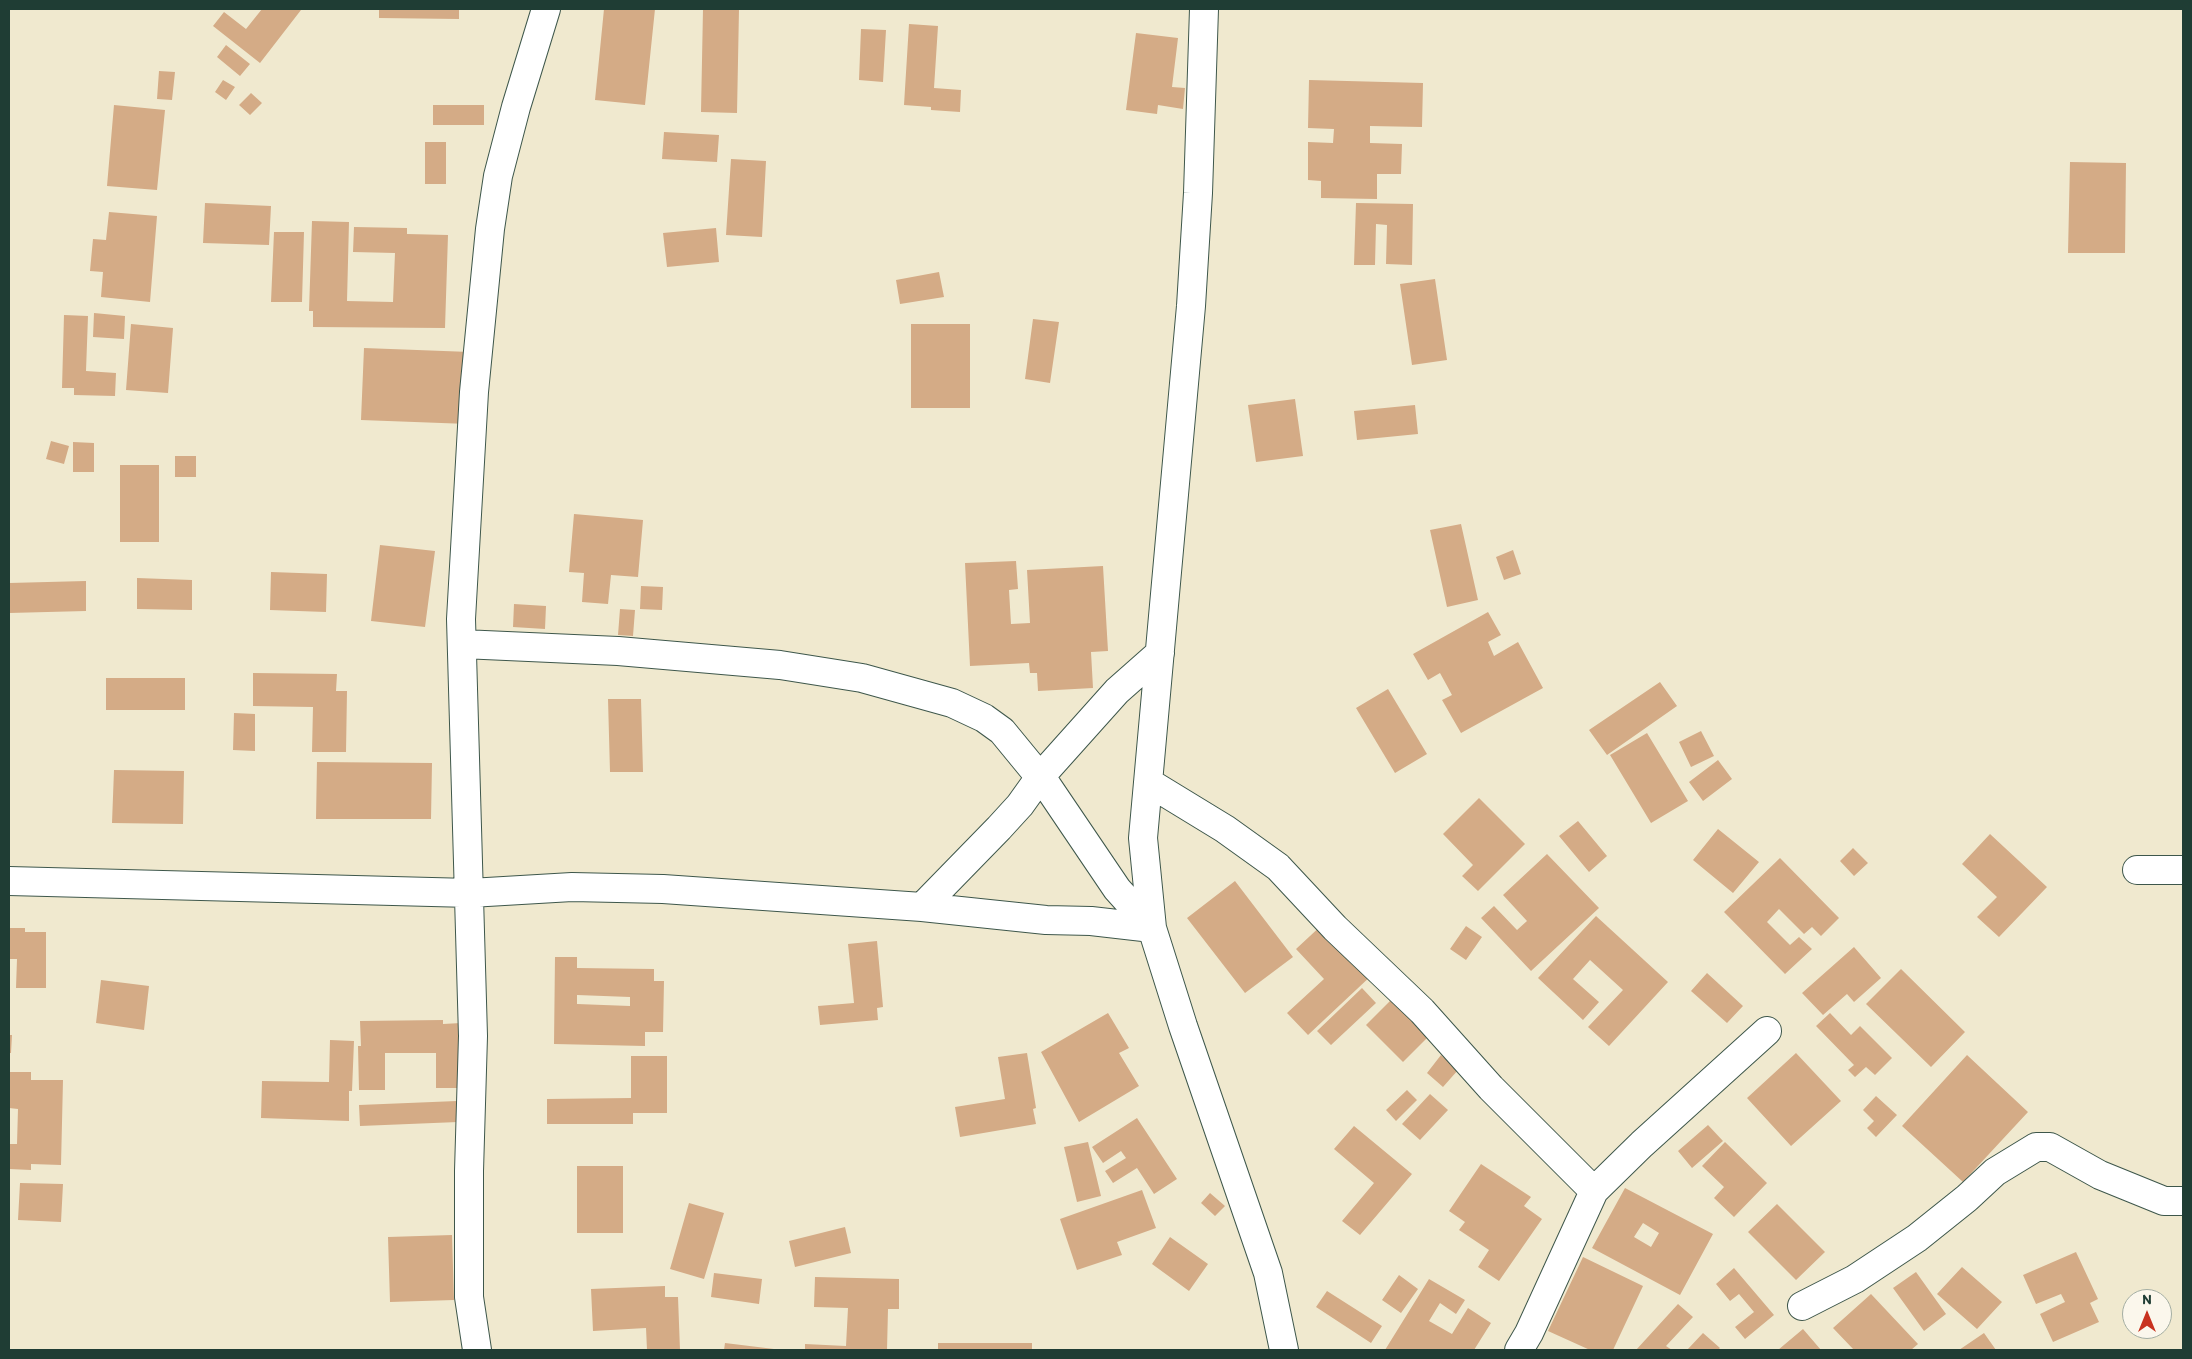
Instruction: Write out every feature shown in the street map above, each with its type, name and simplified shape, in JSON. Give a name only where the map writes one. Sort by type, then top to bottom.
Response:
[{"type":"street","points":[[477,1350],[469,1297],[469,1171],[473,1036],[461,619],[474,392],[490,229],[498,176],[546,9]]},
{"type":"street","points":[[1204,9],[1198,193],[1191,306],[1143,838],[1152,928],[1183,1026],[1268,1273],[1284,1350]]},
{"type":"street","points":[[462,644],[618,651],[780,665],[862,678],[952,703],[984,718],[1002,731],[1040,777],[1118,889],[1152,928]]},
{"type":"street","points":[[922,907],[1020,805],[1040,777],[1117,691],[1160,653]]},
{"type":"street","points":[[1148,782],[1225,829],[1278,867],[1335,928],[1422,1011],[1491,1088],[1594,1191]]},
{"type":"street","points":[[2138,870],[2183,870]]},
{"type":"street","points":[[9,881],[470,893],[572,887],[663,889],[922,907],[1046,920],[1091,921],[1152,928]]},
{"type":"street","points":[[1519,1350],[1594,1191],[1642,1144],[1767,1031]]},
{"type":"street","points":[[1802,1306],[1855,1279],[1917,1238],[1995,1172],[2036,1147],[2050,1147],[2100,1175],[2164,1201],[2183,1201]]},
{"type":"building","points":[[262,9],[301,10],[260,63],[213,26],[224,12],[246,29]]},
{"type":"building","points":[[379,9],[459,9],[459,19],[379,18]]},
{"type":"building","points":[[604,9],[655,9],[645,105],[595,100]]},
{"type":"building","points":[[703,9],[739,9],[737,113],[701,112]]},
{"type":"building","points":[[909,24],[938,26],[934,88],[961,90],[960,112],[931,110],[931,107],[904,105]]},
{"type":"building","points":[[861,29],[886,30],[883,82],[859,80]]},
{"type":"building","points":[[1136,33],[1178,38],[1172,87],[1185,88],[1183,109],[1158,105],[1157,114],[1126,110]]},
{"type":"building","points":[[226,45],[250,64],[240,76],[217,57]]},
{"type":"building","points":[[159,71],[175,72],[172,100],[157,99]]},
{"type":"building","points":[[223,80],[235,87],[226,100],[215,92]]},
{"type":"building","points":[[1309,80],[1423,83],[1422,127],[1370,126],[1370,143],[1402,144],[1401,174],[1377,174],[1377,199],[1321,198],[1321,181],[1308,180],[1308,142],[1333,143],[1334,129],[1308,128]]},
{"type":"building","points":[[251,93],[262,103],[250,115],[239,105]]},
{"type":"building","points":[[114,105],[165,110],[157,190],[107,186]]},
{"type":"building","points":[[433,105],[484,105],[484,125],[433,125]]},
{"type":"building","points":[[664,132],[719,135],[717,162],[662,159]]},
{"type":"building","points":[[425,142],[446,142],[446,184],[425,184]]},
{"type":"building","points":[[731,159],[766,161],[762,237],[726,235]]},
{"type":"building","points":[[2070,162],[2126,163],[2125,253],[2068,253]]},
{"type":"building","points":[[205,203],[271,206],[269,245],[203,243]]},
{"type":"building","points":[[1356,203],[1413,204],[1412,265],[1386,264],[1387,225],[1376,224],[1375,265],[1354,265]]},
{"type":"building","points":[[109,212],[157,216],[150,302],[101,297],[103,272],[90,271],[93,239],[106,240]]},
{"type":"building","points":[[312,221],[349,222],[347,301],[393,302],[395,253],[353,252],[354,227],[407,228],[407,234],[448,235],[445,328],[313,327],[313,311],[309,311]]},
{"type":"building","points":[[716,228],[719,262],[667,267],[663,233]]},
{"type":"building","points":[[274,232],[304,232],[302,302],[271,302]]},
{"type":"building","points":[[939,272],[944,297],[900,304],[896,280]]},
{"type":"building","points":[[1435,279],[1447,360],[1412,365],[1400,284]]},
{"type":"building","points":[[94,313],[125,316],[124,339],[93,337]]},
{"type":"building","points":[[64,315],[88,316],[86,371],[116,373],[115,396],[74,395],[74,388],[62,388]]},
{"type":"building","points":[[1033,319],[1059,322],[1050,383],[1025,379]]},
{"type":"building","points":[[131,324],[173,328],[168,393],[126,390]]},
{"type":"building","points":[[911,324],[970,324],[970,408],[911,408]]},
{"type":"building","points":[[364,348],[470,352],[468,424],[361,420]]},
{"type":"building","points":[[1295,399],[1303,456],[1256,462],[1248,405]]},
{"type":"building","points":[[1415,405],[1418,434],[1357,440],[1354,411]]},
{"type":"building","points":[[51,441],[69,446],[64,464],[46,459]]},
{"type":"building","points":[[73,442],[94,443],[94,472],[73,472]]},
{"type":"building","points":[[175,456],[196,456],[196,477],[175,477]]},
{"type":"building","points":[[120,465],[159,465],[159,542],[120,542]]},
{"type":"building","points":[[574,514],[643,520],[638,577],[611,575],[608,604],[582,602],[584,573],[569,572]]},
{"type":"building","points":[[1461,524],[1478,600],[1447,607],[1430,530]]},
{"type":"building","points":[[380,545],[435,551],[425,627],[371,621]]},
{"type":"building","points":[[1513,550],[1521,574],[1504,580],[1496,557]]},
{"type":"building","points":[[1016,561],[1018,589],[1009,590],[1011,624],[1030,623],[1027,570],[1103,566],[1108,651],[1091,652],[1093,688],[1038,691],[1037,673],[1030,673],[1029,663],[970,666],[965,563]]},
{"type":"building","points":[[271,572],[327,574],[326,612],[270,610]]},
{"type":"building","points":[[137,578],[192,580],[192,610],[137,609]]},
{"type":"building","points":[[86,581],[86,611],[9,613],[9,583]]},
{"type":"building","points":[[641,586],[663,587],[662,610],[640,609]]},
{"type":"building","points":[[514,604],[546,606],[545,629],[513,627]]},
{"type":"building","points":[[620,609],[635,610],[633,636],[618,635]]},
{"type":"building","points":[[1488,612],[1501,635],[1488,642],[1494,656],[1518,642],[1543,688],[1461,733],[1442,700],[1452,695],[1440,673],[1428,680],[1413,654]]},
{"type":"building","points":[[253,673],[337,674],[336,691],[347,691],[346,752],[312,752],[313,707],[253,706]]},
{"type":"building","points":[[106,678],[185,678],[185,710],[106,710]]},
{"type":"building","points":[[1660,682],[1677,706],[1607,755],[1589,730]]},
{"type":"building","points":[[1388,689],[1427,754],[1395,773],[1356,708]]},
{"type":"building","points":[[608,699],[641,699],[643,772],[610,772]]},
{"type":"building","points":[[234,713],[255,714],[255,751],[233,750]]},
{"type":"building","points":[[1701,731],[1714,756],[1691,767],[1679,742]]},
{"type":"building","points":[[1647,733],[1688,801],[1651,823],[1610,755]]},
{"type":"building","points":[[1718,760],[1732,779],[1703,801],[1689,782]]},
{"type":"building","points":[[317,762],[432,763],[431,819],[316,819]]},
{"type":"building","points":[[114,770],[184,771],[183,824],[112,823]]},
{"type":"building","points":[[1479,798],[1525,844],[1478,891],[1462,876],[1473,865],[1443,834]]},
{"type":"building","points":[[1578,821],[1607,856],[1589,872],[1559,836]]},
{"type":"building","points":[[1718,829],[1759,862],[1733,893],[1693,860]]},
{"type":"building","points":[[1990,834],[2047,887],[1999,937],[1977,917],[1997,897],[1962,864]]},
{"type":"building","points":[[1853,848],[1868,863],[1854,876],[1840,861]]},
{"type":"building","points":[[1547,854],[1599,908],[1531,971],[1481,918],[1494,906],[1517,930],[1527,921],[1503,895]]},
{"type":"building","points":[[1780,858],[1839,918],[1821,936],[1812,927],[1804,934],[1779,909],[1767,922],[1790,945],[1799,937],[1812,949],[1785,974],[1724,912]]},
{"type":"building","points":[[1235,881],[1293,957],[1245,993],[1187,918]]},
{"type":"building","points":[[1596,916],[1668,982],[1609,1046],[1588,1027],[1623,990],[1590,960],[1573,979],[1599,1002],[1583,1020],[1538,978]]},
{"type":"building","points":[[1324,923],[1373,974],[1308,1035],[1287,1013],[1324,979],[1296,949]]},
{"type":"building","points":[[1466,926],[1482,937],[1466,960],[1450,949]]},
{"type":"building","points":[[9,928],[25,928],[25,932],[46,932],[46,988],[16,988],[17,959],[9,959]]},
{"type":"building","points":[[877,941],[883,1007],[877,1008],[878,1020],[820,1025],[818,1006],[854,1003],[848,944]]},
{"type":"building","points":[[1854,947],[1881,978],[1854,1002],[1847,994],[1823,1015],[1802,993]]},
{"type":"building","points":[[555,957],[577,957],[577,968],[654,969],[654,981],[664,981],[663,1032],[645,1032],[645,1046],[554,1044]],"holes":[[[577,995],[630,997],[630,1006],[577,1004]]]},
{"type":"building","points":[[1901,969],[1965,1032],[1931,1067],[1866,1004]]},
{"type":"building","points":[[1707,973],[1743,1006],[1727,1023],[1691,991]]},
{"type":"building","points":[[101,980],[149,986],[144,1030],[96,1023]]},
{"type":"building","points":[[1362,988],[1376,1003],[1331,1045],[1317,1031]]},
{"type":"building","points":[[1395,996],[1432,1033],[1403,1062],[1366,1025]]},
{"type":"building","points":[[1108,1013],[1129,1048],[1119,1053],[1139,1086],[1079,1122],[1041,1052]]},
{"type":"building","points":[[1830,1013],[1851,1035],[1860,1026],[1892,1058],[1875,1075],[1866,1067],[1855,1077],[1848,1070],[1854,1065],[1816,1026]]},
{"type":"building","points":[[443,1020],[443,1024],[461,1023],[462,1088],[436,1088],[436,1053],[385,1053],[385,1090],[359,1090],[358,1046],[361,1046],[360,1021]]},
{"type":"building","points":[[9,1035],[12,1035],[11,1053],[9,1053]]},
{"type":"building","points":[[330,1040],[354,1041],[352,1091],[349,1091],[349,1121],[261,1118],[262,1081],[329,1082]]},
{"type":"building","points":[[1027,1053],[1036,1108],[1033,1109],[1036,1124],[960,1137],[955,1107],[1005,1099],[998,1057]]},
{"type":"building","points":[[1796,1053],[1841,1101],[1791,1146],[1747,1098]]},
{"type":"building","points":[[1441,1055],[1458,1070],[1443,1087],[1427,1073]]},
{"type":"building","points":[[1967,1055],[2028,1112],[1963,1182],[1902,1126]]},
{"type":"building","points":[[631,1056],[667,1056],[667,1113],[633,1113],[633,1124],[547,1124],[547,1099],[631,1098]]},
{"type":"building","points":[[9,1072],[31,1072],[31,1080],[63,1080],[61,1165],[31,1164],[31,1170],[9,1169],[9,1144],[17,1144],[18,1109],[9,1108]]},
{"type":"building","points":[[1407,1090],[1417,1100],[1396,1121],[1386,1110]]},
{"type":"building","points":[[1430,1094],[1448,1110],[1420,1140],[1402,1124]]},
{"type":"building","points":[[1876,1096],[1897,1115],[1876,1137],[1867,1128],[1874,1121],[1863,1110]]},
{"type":"building","points":[[457,1101],[458,1122],[360,1126],[359,1105]]},
{"type":"building","points":[[1137,1118],[1177,1179],[1154,1194],[1137,1168],[1113,1183],[1105,1171],[1126,1158],[1121,1151],[1103,1163],[1092,1147]]},
{"type":"building","points":[[1708,1125],[1723,1141],[1692,1168],[1678,1151]]},
{"type":"building","points":[[1354,1126],[1412,1174],[1360,1235],[1342,1221],[1374,1183],[1334,1149]]},
{"type":"building","points":[[1088,1142],[1101,1196],[1077,1202],[1064,1147]]},
{"type":"building","points":[[1725,1142],[1767,1183],[1734,1217],[1714,1198],[1724,1187],[1702,1166]]},
{"type":"building","points":[[1481,1164],[1531,1197],[1524,1206],[1542,1219],[1499,1281],[1478,1267],[1489,1250],[1459,1230],[1465,1222],[1449,1211]]},
{"type":"building","points":[[577,1166],[623,1166],[623,1233],[577,1233]]},
{"type":"building","points":[[20,1183],[63,1184],[61,1222],[18,1220]]},
{"type":"building","points":[[1625,1188],[1713,1234],[1680,1295],[1592,1248]],"holes":[[[1643,1223],[1659,1233],[1651,1247],[1634,1237]]]},
{"type":"building","points":[[1142,1190],[1156,1228],[1117,1242],[1122,1255],[1077,1270],[1060,1219]]},
{"type":"building","points":[[1210,1193],[1225,1206],[1215,1216],[1201,1203]]},
{"type":"building","points":[[689,1203],[724,1213],[704,1279],[670,1269]]},
{"type":"building","points":[[1777,1204],[1825,1252],[1796,1280],[1748,1232]]},
{"type":"building","points":[[845,1227],[851,1253],[795,1267],[789,1241]]},
{"type":"building","points":[[452,1235],[454,1300],[390,1302],[388,1237]]},
{"type":"building","points":[[1170,1237],[1208,1264],[1189,1291],[1152,1264]]},
{"type":"building","points":[[2076,1252],[2098,1299],[2090,1303],[2099,1322],[2053,1342],[2040,1314],[2065,1302],[2061,1294],[2036,1304],[2023,1275]]},
{"type":"building","points":[[1583,1257],[1643,1286],[1613,1350],[1590,1350],[1548,1331]]},
{"type":"building","points":[[1962,1267],[2002,1302],[1977,1329],[1937,1294]]},
{"type":"building","points":[[1734,1268],[1774,1315],[1745,1339],[1735,1327],[1754,1312],[1739,1294],[1730,1301],[1716,1284]]},
{"type":"building","points":[[1916,1272],[1946,1314],[1924,1331],[1893,1288]]},
{"type":"building","points":[[714,1273],[762,1279],[759,1304],[711,1297]]},
{"type":"building","points":[[1399,1275],[1418,1289],[1401,1313],[1382,1300]]},
{"type":"building","points":[[815,1277],[899,1279],[899,1309],[888,1309],[887,1350],[805,1350],[805,1344],[846,1346],[848,1308],[814,1307]]},
{"type":"building","points":[[1429,1279],[1465,1300],[1456,1314],[1440,1303],[1429,1321],[1452,1334],[1468,1308],[1491,1323],[1474,1350],[1385,1350]]},
{"type":"building","points":[[665,1286],[665,1297],[678,1297],[680,1350],[647,1350],[646,1328],[593,1331],[591,1289]]},
{"type":"building","points":[[1327,1291],[1382,1326],[1371,1343],[1316,1307]]},
{"type":"building","points":[[1871,1294],[1918,1344],[1911,1350],[1854,1350],[1833,1328]]},
{"type":"building","points":[[1678,1304],[1693,1317],[1666,1346],[1672,1350],[1636,1350]]},
{"type":"building","points":[[1803,1329],[1821,1350],[1778,1350]]},
{"type":"building","points":[[1703,1333],[1720,1348],[1718,1350],[1687,1350]]},
{"type":"building","points":[[1984,1333],[1996,1350],[1959,1350]]},
{"type":"building","points":[[725,1343],[774,1349],[774,1350],[724,1350]]},
{"type":"building","points":[[938,1343],[1032,1343],[1032,1350],[938,1350]]}]
